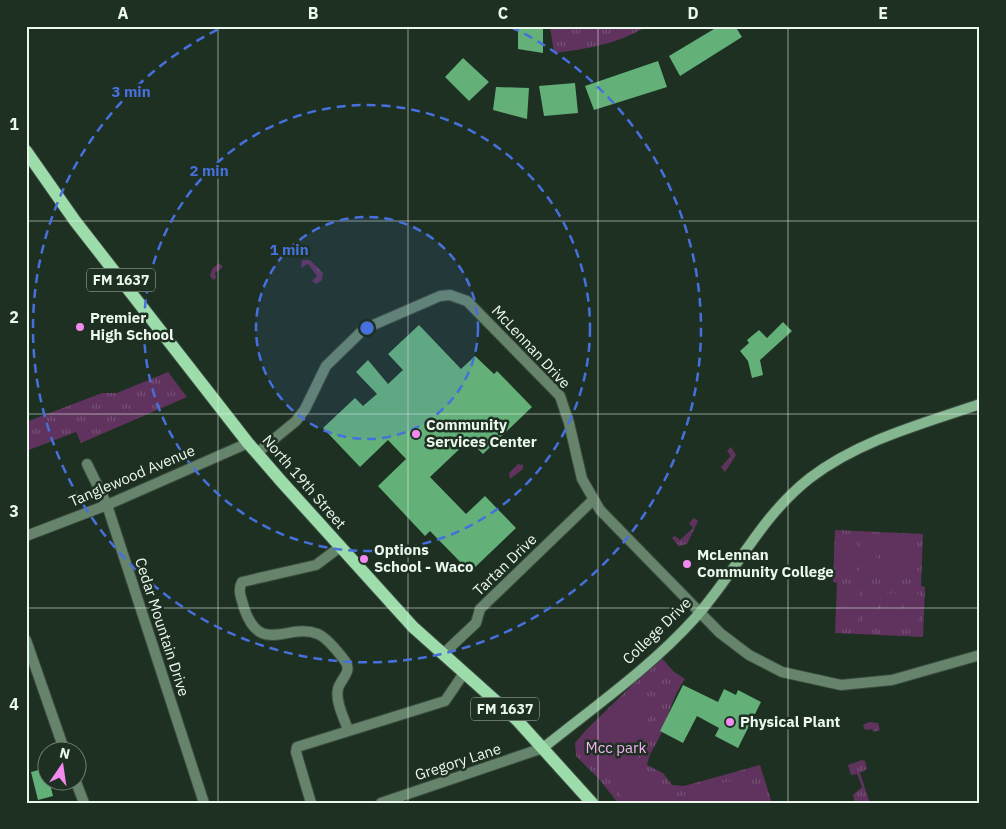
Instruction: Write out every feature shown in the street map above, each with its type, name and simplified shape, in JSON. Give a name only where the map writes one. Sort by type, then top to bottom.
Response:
[{"type":"main road","name":"North 19th Street","points":[[26,151],[76,221],[248,443],[413,627],[517,720],[592,803]]},
{"type":"street","name":"McLennan Drive","points":[[257,453],[296,421],[305,409],[326,366],[364,329],[440,296],[450,295],[467,301],[560,396],[569,423],[581,474],[593,500],[600,510],[700,612],[733,643],[749,655],[782,672],[841,685],[892,680],[980,655]]},
{"type":"street","name":"College Drive","points":[[543,748],[654,658],[700,612],[767,519],[810,478],[838,460],[878,440],[980,404]]},
{"type":"street","name":"Tanglewood Avenue","points":[[26,536],[107,505],[248,443]]},
{"type":"street","name":"Cedar Mountain Drive","points":[[87,464],[107,505],[204,803]]},
{"type":"street","name":"Tartan Drive","points":[[443,654],[476,623],[480,609],[593,500]]},
{"type":"street","points":[[340,547],[316,565],[242,582],[239,591],[250,625],[259,632],[276,636],[309,632],[320,634],[346,663],[347,673],[338,690],[339,703],[348,730]]},
{"type":"street","points":[[26,640],[62,742]]},
{"type":"street","points":[[311,803],[296,752],[297,746],[445,701],[464,673]]},
{"type":"street","name":"Gregory Lane","points":[[381,803],[543,748]]},
{"type":"green space","points":[[550,26],[647,26],[625,37],[602,45],[554,53]]},
{"type":"green space","points":[[302,260],[310,260],[323,273],[322,280],[316,284],[312,281],[317,276],[308,264],[301,268]]},
{"type":"green space","points":[[219,263],[223,267],[215,273],[216,278],[213,280],[210,276],[212,269]]},
{"type":"green space","points":[[168,372],[187,397],[81,443],[76,432],[26,451],[26,422],[102,393],[117,393]]},
{"type":"green space","points":[[731,447],[736,455],[725,472],[721,467],[731,456],[727,451]]},
{"type":"green space","points":[[518,464],[523,465],[523,469],[510,479],[509,473]]},
{"type":"green space","points":[[694,518],[698,521],[687,544],[679,546],[672,538],[675,536],[680,540],[693,528],[689,523]]},
{"type":"green space","points":[[835,530],[923,534],[921,586],[925,587],[923,637],[835,633],[837,583],[833,582]]},
{"type":"green space","points":[[841,539],[856,539],[855,573],[840,572]]},
{"type":"green space","points":[[861,539],[877,540],[876,573],[860,572]]},
{"type":"green space","points":[[883,540],[898,541],[897,574],[882,573]]},
{"type":"green space","points":[[902,542],[917,542],[916,575],[901,575]]},
{"type":"green space","points":[[843,591],[859,592],[858,625],[842,625]]},
{"type":"green space","points":[[863,592],[878,593],[877,626],[862,625]]},
{"type":"green space","points":[[884,593],[899,594],[898,627],[883,626]]},
{"type":"green space","points":[[904,594],[919,594],[918,627],[903,627]]},
{"type":"green space","name":"Mcc park","points":[[661,657],[673,671],[685,679],[674,699],[647,765],[663,773],[672,785],[684,786],[760,765],[772,803],[618,803],[599,779],[576,756],[575,743],[586,730]]},
{"type":"green space","points":[[641,695],[647,701],[650,713],[638,736],[636,747],[645,770],[660,790],[677,796],[690,794],[728,781],[741,782],[752,788],[762,803],[626,803],[604,770],[595,748],[606,719]]},
{"type":"green space","points":[[869,722],[878,723],[880,730],[874,732],[872,729],[865,730],[863,725]]},
{"type":"green space","points":[[862,760],[865,761],[867,769],[860,773],[870,803],[855,803],[853,795],[862,787],[857,774],[851,775],[848,765]]},
{"type":"building","points":[[518,26],[543,26],[543,53],[518,49]]},
{"type":"building","points":[[719,26],[735,26],[742,37],[680,76],[669,56]]},
{"type":"building","points":[[463,58],[489,82],[469,101],[445,77]]},
{"type":"building","points":[[658,61],[667,87],[594,110],[585,86]]},
{"type":"building","points":[[575,83],[578,113],[544,116],[539,86]]},
{"type":"building","points":[[496,87],[529,88],[527,119],[493,110]]},
{"type":"building","points":[[783,322],[792,331],[760,360],[763,375],[752,378],[748,361],[740,351],[749,343],[747,340],[759,330],[767,338]]},
{"type":"building","name":"Community Services Center","points":[[419,325],[461,369],[475,356],[494,374],[497,371],[532,407],[483,454],[469,440],[430,477],[466,514],[485,496],[516,528],[470,572],[430,531],[425,536],[378,486],[406,459],[388,440],[360,467],[323,428],[355,398],[363,406],[377,394],[356,372],[368,360],[388,384],[403,370],[388,354]]},
{"type":"building","name":"Physical Plant","points":[[683,685],[718,702],[724,689],[736,695],[738,690],[761,702],[738,748],[715,736],[719,728],[697,716],[683,743],[660,731]]},
{"type":"building","points":[[38,770],[38,792],[52,792],[53,796],[38,800],[31,772]]},
{"type":"place","name":"Premier High School","points":[[80,327]]},
{"type":"place","name":"Community Services Center","points":[[416,434]]},
{"type":"place","name":"Options School - Waco","points":[[364,559]]},
{"type":"place","name":"McLennan Community College","points":[[687,564]]},
{"type":"place","name":"Physical Plant","points":[[730,722]]}]
